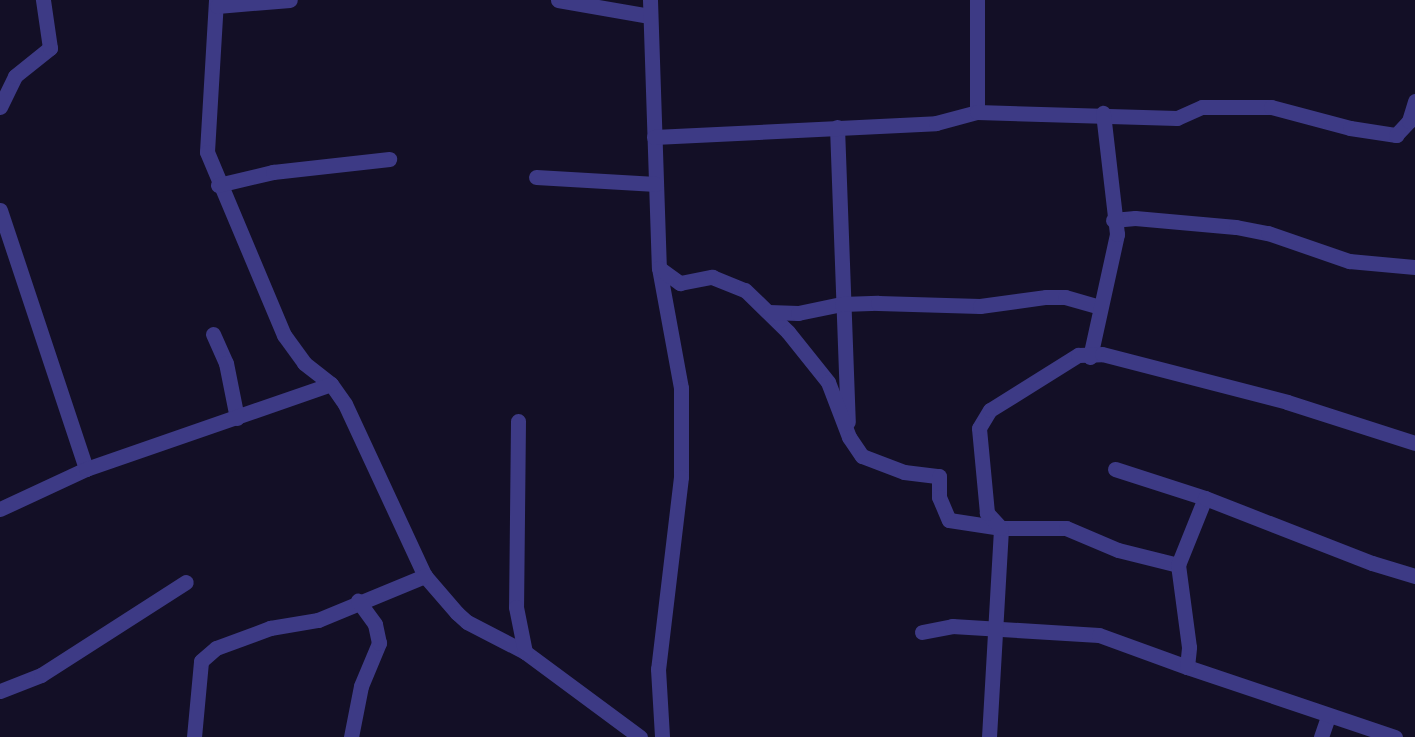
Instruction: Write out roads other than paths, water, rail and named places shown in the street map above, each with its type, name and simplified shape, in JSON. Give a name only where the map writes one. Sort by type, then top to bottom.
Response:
[{"type":"street","points":[[0,106],[15,76],[50,48],[43,0]]},
{"type":"street","points":[[290,0],[217,3],[207,152],[218,185],[284,334],[304,363],[331,384],[345,404],[425,576],[467,622],[525,652],[640,737]]},
{"type":"street","points":[[558,0],[650,8],[659,268],[681,388],[681,477],[658,669],[662,737]]},
{"type":"street","points":[[977,0],[977,112]]},
{"type":"street","points":[[654,137],[936,123],[977,112],[1103,113],[1177,118],[1202,107],[1271,107],[1350,128],[1396,135],[1409,121],[1415,101]]},
{"type":"street","points":[[1089,357],[1118,234],[1113,220],[1103,113]]},
{"type":"street","points":[[837,127],[842,304],[849,437]]},
{"type":"street","points":[[218,185],[273,172],[389,159]]},
{"type":"street","points":[[536,177],[656,184]]},
{"type":"street","points":[[0,210],[86,470]]},
{"type":"street","points":[[1113,220],[1135,218],[1236,227],[1268,233],[1349,261],[1415,267]]},
{"type":"street","points":[[659,268],[680,283],[712,277],[731,282],[770,312],[828,382],[849,437],[862,456],[904,472],[939,476],[939,497],[949,520],[1001,528],[1066,528],[1118,550],[1178,565]]},
{"type":"street","points":[[770,312],[798,313],[842,304],[980,306],[1065,297],[1099,307]]},
{"type":"street","points":[[213,334],[226,363],[237,418]]},
{"type":"street","points":[[989,737],[1001,528],[987,513],[981,420],[1078,355],[1089,354],[1089,357]]},
{"type":"street","points":[[1089,357],[1102,354],[1287,402],[1415,443]]},
{"type":"street","points":[[0,509],[86,470],[331,384]]},
{"type":"street","points":[[518,421],[516,607],[525,652]]},
{"type":"street","points":[[1115,469],[1205,498],[1415,576]]},
{"type":"street","points":[[1186,667],[1189,647],[1178,565],[1205,498]]},
{"type":"street","points":[[194,737],[201,661],[216,648],[270,628],[318,620],[358,601],[425,576]]},
{"type":"street","points":[[0,691],[41,675],[186,582]]},
{"type":"street","points":[[351,737],[361,687],[379,643],[375,624],[358,601]]},
{"type":"street","points":[[922,632],[952,626],[1099,635],[1328,717],[1395,737]]},
{"type":"street","points":[[1321,737],[1328,717]]}]
